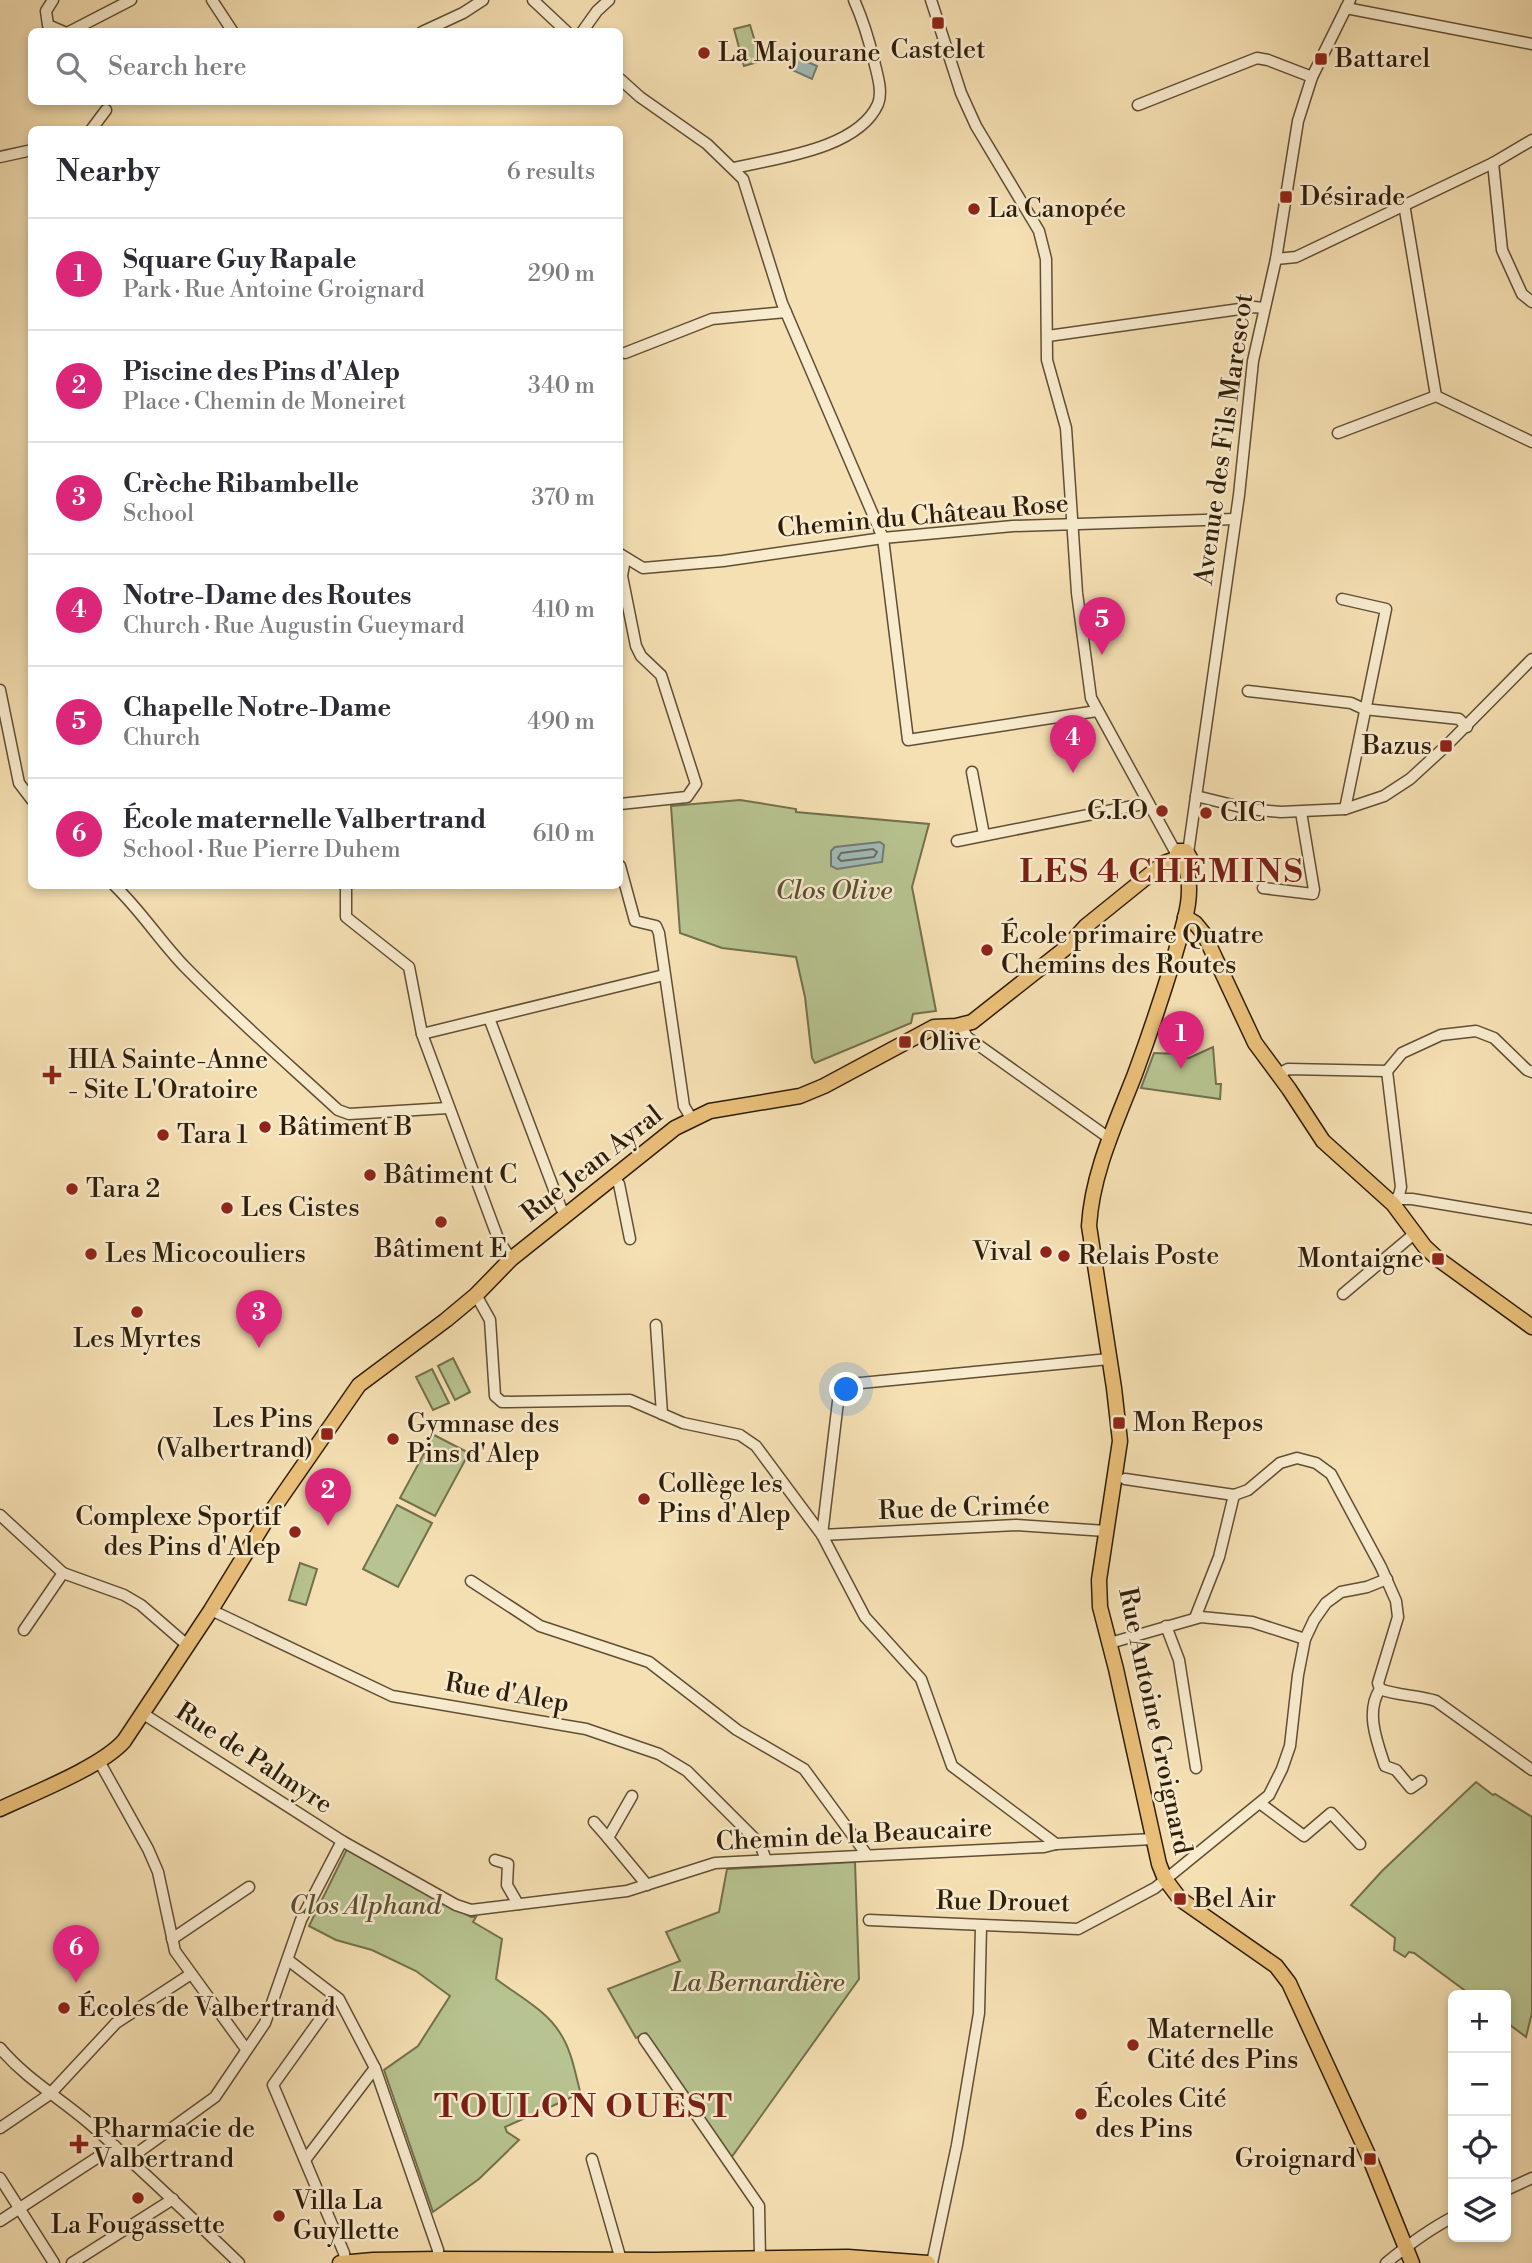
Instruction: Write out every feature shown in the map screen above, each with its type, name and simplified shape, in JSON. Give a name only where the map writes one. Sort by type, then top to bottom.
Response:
[{"type":"main road","points":[[1181,858],[1190,886],[1185,917],[1195,923],[1204,934],[1255,1043],[1328,1147],[1392,1203],[1438,1259],[1532,1327]]},
{"type":"main road","name":"Rue Jean Ayral","points":[[0,1809],[99,1761],[124,1741],[260,1532],[280,1511],[359,1385],[476,1295],[510,1259],[660,1138],[691,1118],[710,1111],[800,1096],[934,1027],[961,1026],[972,1022],[1067,947],[1086,926],[1159,867],[1181,858]]},
{"type":"main road","name":"Rue Antoine Groignard","points":[[1185,917],[1158,1010],[1110,1138],[1090,1204],[1089,1226],[1120,1441],[1098,1593],[1100,1607],[1153,1839],[1165,1879],[1188,1905],[1276,1966],[1289,1983],[1370,2159],[1412,2263]]},
{"type":"main road","points":[[343,2263],[438,2259],[848,2257],[930,2263]]},
{"type":"street","points":[[53,0],[46,10],[48,25],[56,28]]},
{"type":"street","points":[[75,28],[131,0]]},
{"type":"street","points":[[212,0],[230,28]]},
{"type":"street","points":[[431,28],[483,0]]},
{"type":"street","points":[[533,0],[563,28]]},
{"type":"street","points":[[585,28],[609,0]]},
{"type":"street","points":[[734,169],[820,147],[850,134],[866,120],[878,103],[879,88],[863,20],[854,0]]},
{"type":"street","points":[[931,0],[961,93],[971,115],[1039,231],[1046,259],[1047,360],[1066,428],[1077,593],[1091,698],[1181,858]]},
{"type":"street","points":[[1348,4],[1532,44]]},
{"type":"street","name":"Avenue des Fils Marescot","points":[[1181,858],[1196,796],[1254,361],[1276,259],[1298,121],[1312,77],[1348,4]]},
{"type":"street","points":[[1138,105],[1257,58],[1312,77]]},
{"type":"street","points":[[623,82],[640,97],[707,144],[743,179],[786,312],[883,538],[908,740],[1097,711]]},
{"type":"street","points":[[93,126],[106,110]]},
{"type":"street","points":[[1276,259],[1296,257],[1493,163],[1530,141]]},
{"type":"street","points":[[0,157],[28,151]]},
{"type":"street","points":[[1493,163],[1502,250],[1522,294],[1532,302]]},
{"type":"street","points":[[1404,204],[1436,396]]},
{"type":"street","points":[[1048,336],[1254,307],[1264,308]]},
{"type":"street","points":[[625,353],[712,319],[786,312]]},
{"type":"street","points":[[1338,433],[1436,396],[1532,442]]},
{"type":"street","name":"Chemin du Château Rose","points":[[623,557],[643,568],[723,561],[883,538],[1013,526],[1235,519]]},
{"type":"street","points":[[623,581],[636,646],[641,656],[661,675],[696,785],[687,797],[623,804]]},
{"type":"street","points":[[1342,599],[1386,609],[1345,809]]},
{"type":"street","points":[[1196,796],[1256,810],[1301,812],[1345,809],[1384,796],[1395,790],[1467,727],[1532,659]]},
{"type":"street","points":[[0,690],[19,783],[28,795]]},
{"type":"street","points":[[1248,691],[1351,703],[1364,709],[1459,719],[1467,727]]},
{"type":"street","points":[[972,772],[984,835]]},
{"type":"street","points":[[957,841],[1148,803]]},
{"type":"street","points":[[1263,888],[1313,894],[1301,812]]},
{"type":"street","points":[[623,877],[635,921],[656,926],[659,933],[684,1106],[691,1118]]},
{"type":"street","points":[[118,889],[137,907],[167,948],[205,987],[338,1110],[349,1114],[448,1108]]},
{"type":"street","points":[[346,889],[346,917],[409,967],[422,1034],[499,1241],[510,1259]]},
{"type":"street","points":[[422,1034],[664,975]]},
{"type":"street","points":[[489,1018],[561,1208],[566,1215]]},
{"type":"street","points":[[961,1026],[967,1037],[1110,1138]]},
{"type":"street","points":[[1392,1203],[1399,1195],[1401,1187],[1387,1071],[1402,1053],[1441,1035],[1476,1031],[1494,1038],[1532,1072]]},
{"type":"street","points":[[1277,1075],[1288,1069],[1387,1071]]},
{"type":"street","points":[[612,1178],[619,1184],[630,1239]]},
{"type":"street","points":[[1392,1203],[1401,1199],[1412,1199],[1532,1219]]},
{"type":"street","points":[[1343,1294],[1415,1234]]},
{"type":"street","points":[[476,1295],[490,1320],[495,1396],[502,1402],[630,1401],[683,1423],[740,1435],[756,1446],[822,1535],[866,1616],[921,1679],[952,1766],[1056,1844]]},
{"type":"street","points":[[656,1325],[662,1414]]},
{"type":"street","points":[[822,1535],[839,1385],[1109,1359]]},
{"type":"street","points":[[1125,1479],[1234,1495],[1248,1490],[1280,1463],[1297,1458],[1316,1463],[1331,1474],[1396,1601],[1398,1616],[1378,1683],[1380,1689],[1392,1694],[1436,1701],[1532,1769]]},
{"type":"street","points":[[1195,1618],[1219,1557],[1234,1495]]},
{"type":"street","points":[[0,1516],[63,1573],[124,1595],[141,1605],[187,1645]]},
{"type":"street","name":"Rue de Crimée","points":[[822,1535],[1016,1525],[1106,1531]]},
{"type":"street","points":[[24,1630],[63,1573]]},
{"type":"street","points":[[1360,1844],[1331,1814],[1304,1836],[1261,1804],[1269,1795],[1282,1769],[1290,1746],[1298,1675],[1305,1639],[1314,1620],[1326,1602],[1341,1592],[1367,1587],[1387,1579]]},
{"type":"street","points":[[471,1581],[540,1626],[649,1662],[737,1730],[804,1769],[867,1855]]},
{"type":"street","name":"Rue d'Alep","points":[[211,1610],[392,1696],[586,1729],[659,1754],[687,1771],[760,1844],[766,1860]]},
{"type":"street","points":[[1110,1643],[1195,1618],[1252,1622],[1305,1639]]},
{"type":"street","points":[[1166,1626],[1179,1660],[1196,1768]]},
{"type":"street","points":[[1380,1689],[1372,1710],[1376,1741],[1385,1766],[1396,1770],[1411,1788],[1421,1781]]},
{"type":"street","name":"Rue de Palmyre","points":[[142,1713],[342,1841]]},
{"type":"street","points":[[99,1761],[158,1872],[175,1951],[246,2049]]},
{"type":"street","points":[[608,1838],[632,1796]]},
{"type":"street","name":"Rue Drouet","points":[[869,1920],[1077,1929],[1155,1888],[1261,1804]]},
{"type":"street","points":[[594,1822],[647,1885]]},
{"type":"street","name":"Chemin de la Beaucaire","points":[[342,1841],[471,1910],[627,1891],[715,1863],[1153,1839]]},
{"type":"street","points":[[129,2159],[215,2097],[265,2023],[302,1920],[342,1841]]},
{"type":"street","points":[[495,1860],[508,1864],[507,1885],[518,1904]]},
{"type":"street","points":[[172,1939],[249,1887]]},
{"type":"street","points":[[930,2263],[957,2145],[979,2013],[981,1926]]},
{"type":"street","points":[[288,1960],[336,1997],[375,2068],[438,2250],[438,2259]]},
{"type":"street","points":[[0,2128],[50,2094],[116,2023],[191,1975]]},
{"type":"street","points":[[336,1997],[273,2085],[344,2253],[343,2263]]},
{"type":"street","points":[[644,2039],[759,2206],[760,2259]]},
{"type":"street","points":[[0,2048],[18,2068],[115,2146],[239,2263]]},
{"type":"street","points":[[305,2160],[375,2068]]},
{"type":"street","points":[[0,2221],[115,2146]]},
{"type":"street","points":[[592,2159],[621,2260]]},
{"type":"street","points":[[0,2178],[54,2263]]},
{"type":"street","points":[[1511,2188],[1532,2178]]},
{"type":"street","points":[[72,2263],[173,2199]]},
{"type":"street","points":[[1386,2263],[1404,2242],[1416,2242],[1420,2234],[1448,2220]]},
{"type":"green space","points":[[750,25],[761,61],[744,66],[734,29]]},
{"type":"green space","name":"Clos Olive","points":[[740,800],[796,809],[796,812],[929,824],[912,887],[936,1011],[913,1014],[911,1023],[815,1063],[796,957],[722,948],[680,933],[671,806]]},
{"type":"green space","points":[[1213,1047],[1216,1084],[1221,1084],[1220,1099],[1141,1088],[1154,1053],[1180,1054],[1180,1058],[1189,1058]]},
{"type":"green space","points":[[453,1358],[470,1392],[455,1400],[438,1366]]},
{"type":"green space","points":[[432,1369],[449,1403],[433,1410],[416,1377]]},
{"type":"green space","points":[[434,1435],[469,1453],[435,1516],[400,1498]]},
{"type":"green space","points":[[397,1505],[432,1523],[398,1587],[363,1569]]},
{"type":"green space","points":[[300,1563],[317,1569],[306,1605],[289,1600]]},
{"type":"green space","points":[[1476,1782],[1532,1817],[1532,2013],[1526,2037],[1511,2026],[1511,1990],[1464,1990],[1414,1953],[1409,1952],[1405,1957],[1394,1950],[1395,1938],[1351,1905],[1382,1871]]},
{"type":"green space","name":"Clos Alphand","points":[[347,1849],[471,1917],[476,1917],[473,1922],[502,1939],[496,1979],[539,2010],[560,2033],[567,2046],[580,2091],[505,2127],[507,2132],[519,2140],[479,2179],[433,2212],[384,2070],[418,2046],[450,1996],[416,1971],[372,1950],[336,1940],[309,1926]]},
{"type":"green space","name":"La Bernardière","points":[[855,1862],[859,1979],[731,2158],[646,2033],[636,2038],[608,1989],[680,1961],[666,1932],[719,1912],[727,1869]]},
{"type":"water","points":[[794,56],[817,66],[812,79],[788,68]]},
{"type":"water","points":[[880,842],[884,845],[882,862],[837,869],[831,866],[831,851],[835,847]]},
{"type":"place","name":"Castelet","points":[[938,23]]},
{"type":"place","name":"La Majourane","points":[[704,53]]},
{"type":"place","name":"Battarel","points":[[1321,59]]},
{"type":"place","name":"Désirade","points":[[1286,197]]},
{"type":"place","name":"La Canopée","points":[[974,209]]},
{"type":"place","name":"Chapelle Notre-Dame","points":[[1102,655]]},
{"type":"place","name":"Bazus","points":[[1446,746]]},
{"type":"place","name":"Notre-Dame des Routes","points":[[1073,773]]},
{"type":"place","name":"G.I.O","points":[[1162,811]]},
{"type":"place","name":"CIC","points":[[1206,813]]},
{"type":"place","name":"École primaire Quatre Chemins des Routes","points":[[987,950]]},
{"type":"place","name":"Olive","points":[[905,1042]]},
{"type":"place","name":"Square Guy Rapale","points":[[1181,1069]]},
{"type":"place","name":"HIA Sainte-Anne - Site L'Oratoire","points":[[52,1075]]},
{"type":"place","name":"Bâtiment B","points":[[265,1127]]},
{"type":"place","name":"Tara 1","points":[[163,1135]]},
{"type":"place","name":"Bâtiment C","points":[[370,1175]]},
{"type":"place","name":"Tara 2","points":[[72,1189]]},
{"type":"place","name":"Les Cistes","points":[[227,1208]]},
{"type":"place","name":"Bâtiment E","points":[[441,1222]]},
{"type":"place","name":"Vival","points":[[1046,1252]]},
{"type":"place","name":"Les Micocouliers","points":[[91,1254]]},
{"type":"place","name":"Relais Poste","points":[[1064,1256]]},
{"type":"place","name":"Montaigne","points":[[1438,1259]]},
{"type":"place","name":"Les Myrtes","points":[[137,1312]]},
{"type":"place","name":"Crèche Ribambelle","points":[[259,1348]]},
{"type":"place","name":"Mon Repos","points":[[1119,1423]]},
{"type":"place","name":"Les Pins (Valbertrand)","points":[[327,1434]]},
{"type":"place","name":"Gymnase des Pins d'Alep","points":[[393,1439]]},
{"type":"place","name":"Collège les Pins d'Alep","points":[[644,1499]]},
{"type":"place","name":"Piscine des Pins d'Alep","points":[[328,1526]]},
{"type":"place","name":"Complexe Sportif des Pins d'Alep","points":[[295,1532]]},
{"type":"place","name":"Bel Air","points":[[1180,1899]]},
{"type":"place","name":"École maternelle Valbertrand","points":[[76,1983]]},
{"type":"place","name":"Écoles de Valbertrand","points":[[64,2008]]},
{"type":"place","name":"Maternelle Cité des Pins","points":[[1133,2045]]},
{"type":"place","name":"Écoles Cité des Pins","points":[[1081,2114]]},
{"type":"place","name":"Pharmacie de Valbertrand","points":[[79,2144]]},
{"type":"place","name":"Groignard","points":[[1370,2159]]},
{"type":"place","name":"La Fougassette","points":[[138,2198]]},
{"type":"place","name":"Villa La Guyllette","points":[[279,2216]]},
{"type":"district","name":"LES 4 CHEMINS","points":[[1162,872]]},
{"type":"district","name":"TOULON OUEST","points":[[584,2107]]}]
